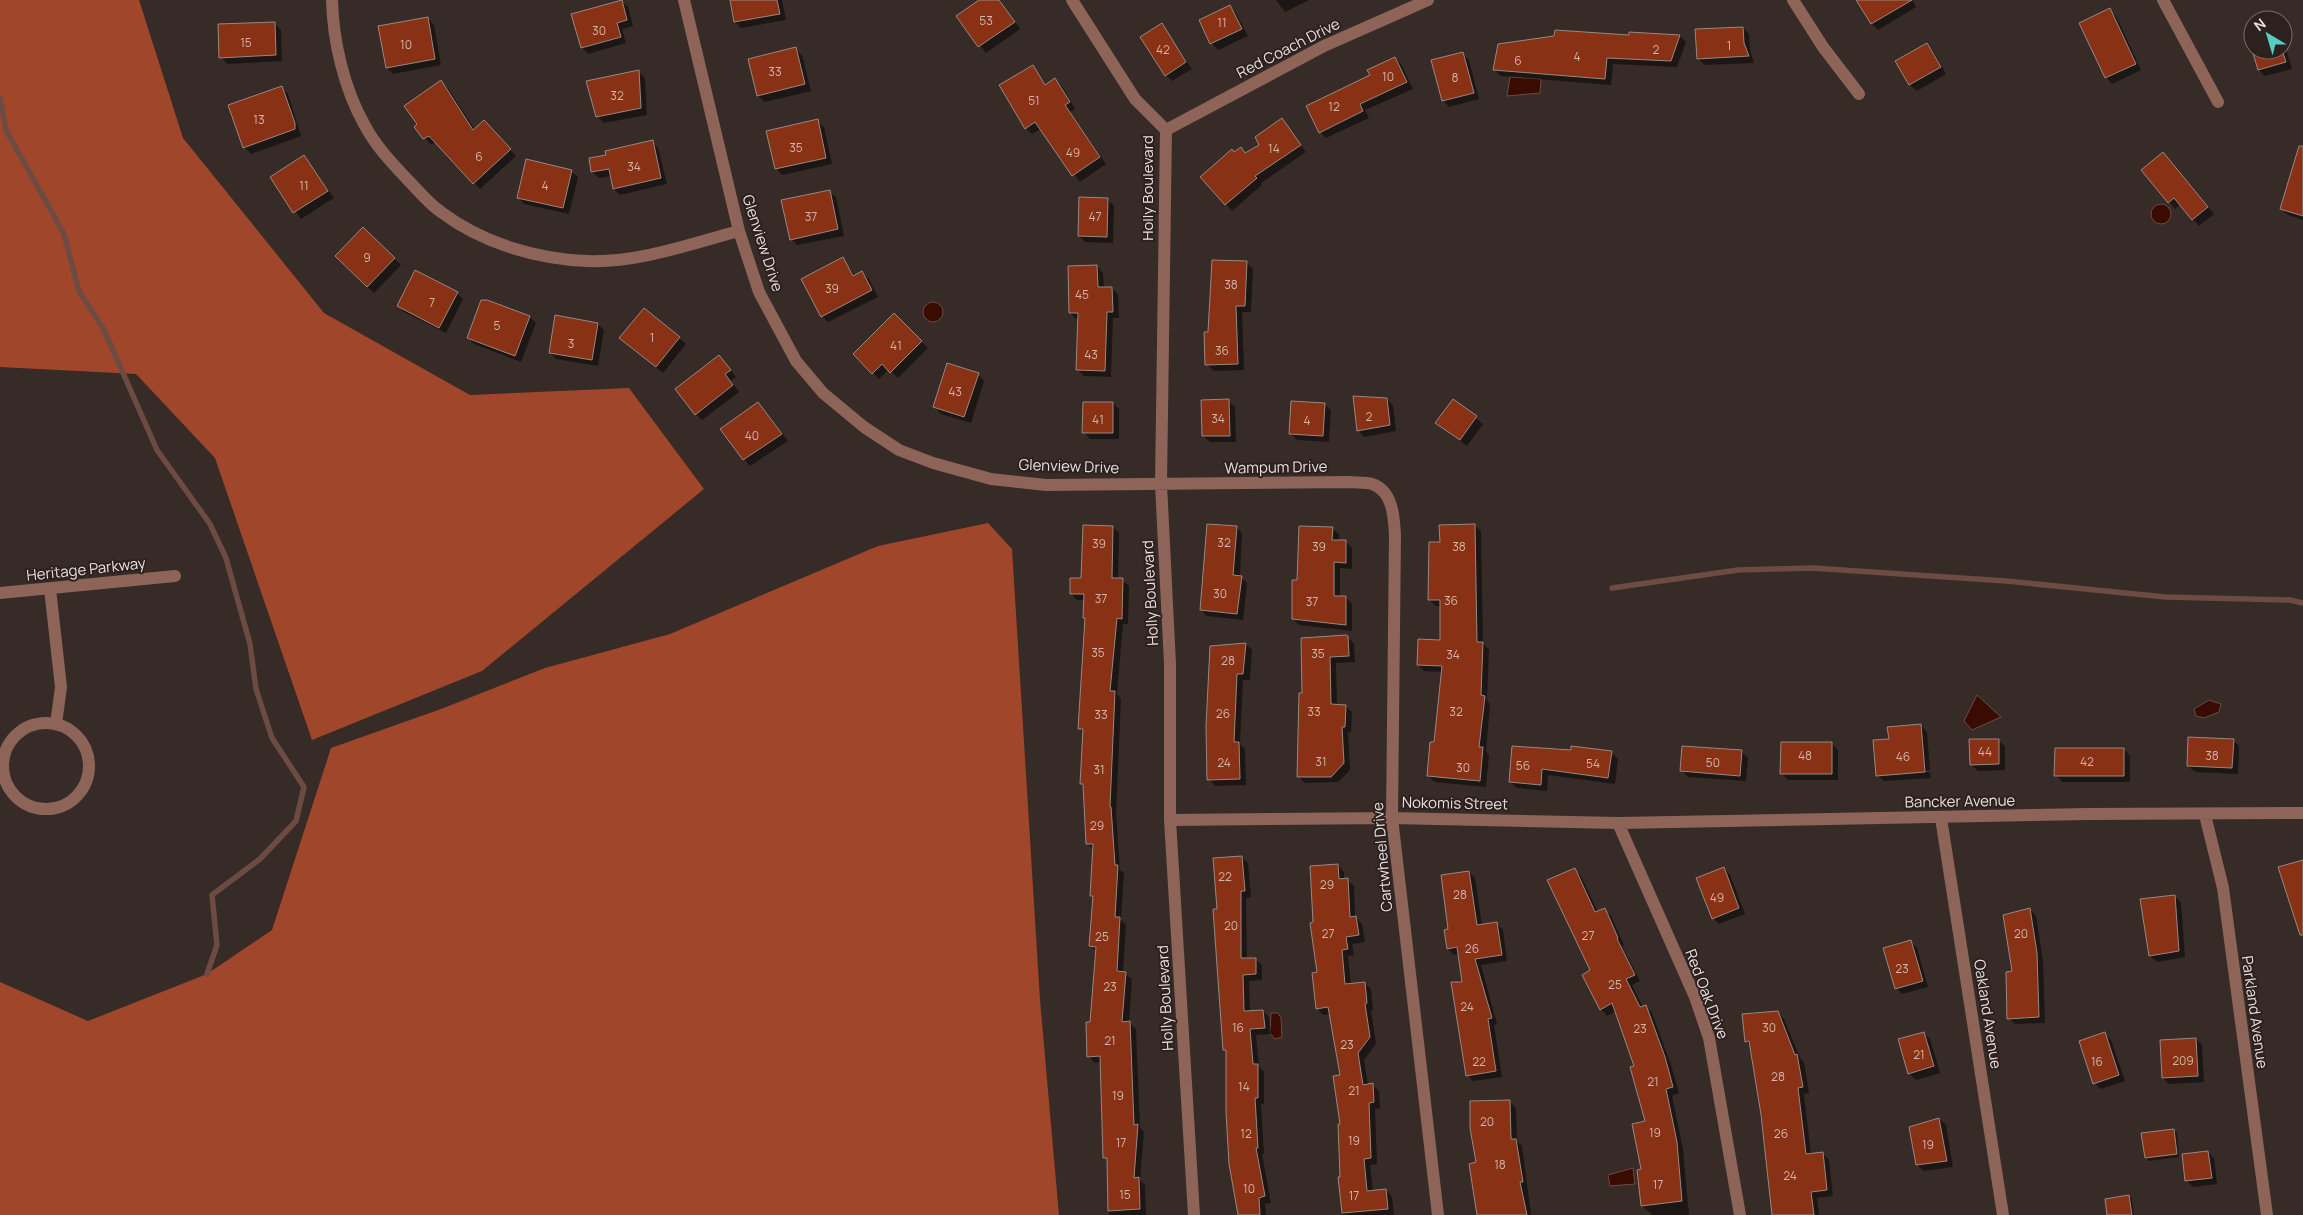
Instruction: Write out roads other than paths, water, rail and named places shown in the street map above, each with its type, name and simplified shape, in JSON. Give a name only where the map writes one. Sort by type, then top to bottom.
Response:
[{"type":"street","points":[[332,0],[333,23],[339,51],[349,88],[363,124],[385,156],[440,212],[474,233],[509,247],[547,257],[588,261],[633,258],[739,232]]},
{"type":"street","name":"Glenview Drive","points":[[684,0],[739,232],[759,292],[796,361],[823,394],[864,427],[899,450],[991,479],[1046,485],[1161,484]]},
{"type":"street","name":"Holly Boulevard","points":[[1072,0],[1135,99],[1166,130],[1161,484],[1170,664],[1170,820],[1194,1215]]},
{"type":"street","name":"Red Coach Drive","points":[[1166,130],[1324,46],[1428,0]]},
{"type":"street","points":[[1793,0],[1823,47],[1859,94]]},
{"type":"street","points":[[2163,0],[2218,102]]},
{"type":"street","name":"Wampum Drive","points":[[1161,484],[1348,482],[1373,484],[1387,496]]},
{"type":"street","name":"Cartwheel Drive","points":[[1387,496],[1393,513],[1395,535],[1392,818],[1438,1215]]},
{"type":"street","name":"Heritage Parkway","points":[[0,594],[175,576]]},
{"type":"street","points":[[50,589],[61,687],[56,724]]},
{"type":"street","points":[[42,723],[56,724],[70,730],[80,740],[88,753],[90,768],[79,795],[67,804],[53,809],[38,809],[24,804],[13,796],[6,784],[2,771],[3,757],[8,744],[17,734],[29,726],[42,723]]},
{"type":"street","name":"Bancker Avenue","points":[[1618,823],[2088,814],[2303,813]]},
{"type":"street","name":"Parkland Avenue","points":[[2205,814],[2224,888],[2267,1215]]},
{"type":"street","name":"Nokomis Street","points":[[1170,820],[1392,818],[1618,823]]},
{"type":"street","name":"Oakland Avenue","points":[[1940,818],[2003,1215]]},
{"type":"street","name":"Red Oak Drive","points":[[1618,823],[1695,997],[1709,1038],[1740,1215]]},
{"type":"waterway","points":[[0,98],[6,130],[64,234],[79,291],[104,330],[157,450],[210,524],[226,558],[250,644],[256,689],[272,738],[304,787],[296,821],[260,859],[212,895],[217,945],[207,974]]},
{"type":"waterway","points":[[1612,588],[1738,570],[1812,568],[2006,581],[2165,597],[2290,600],[2303,603]]}]
